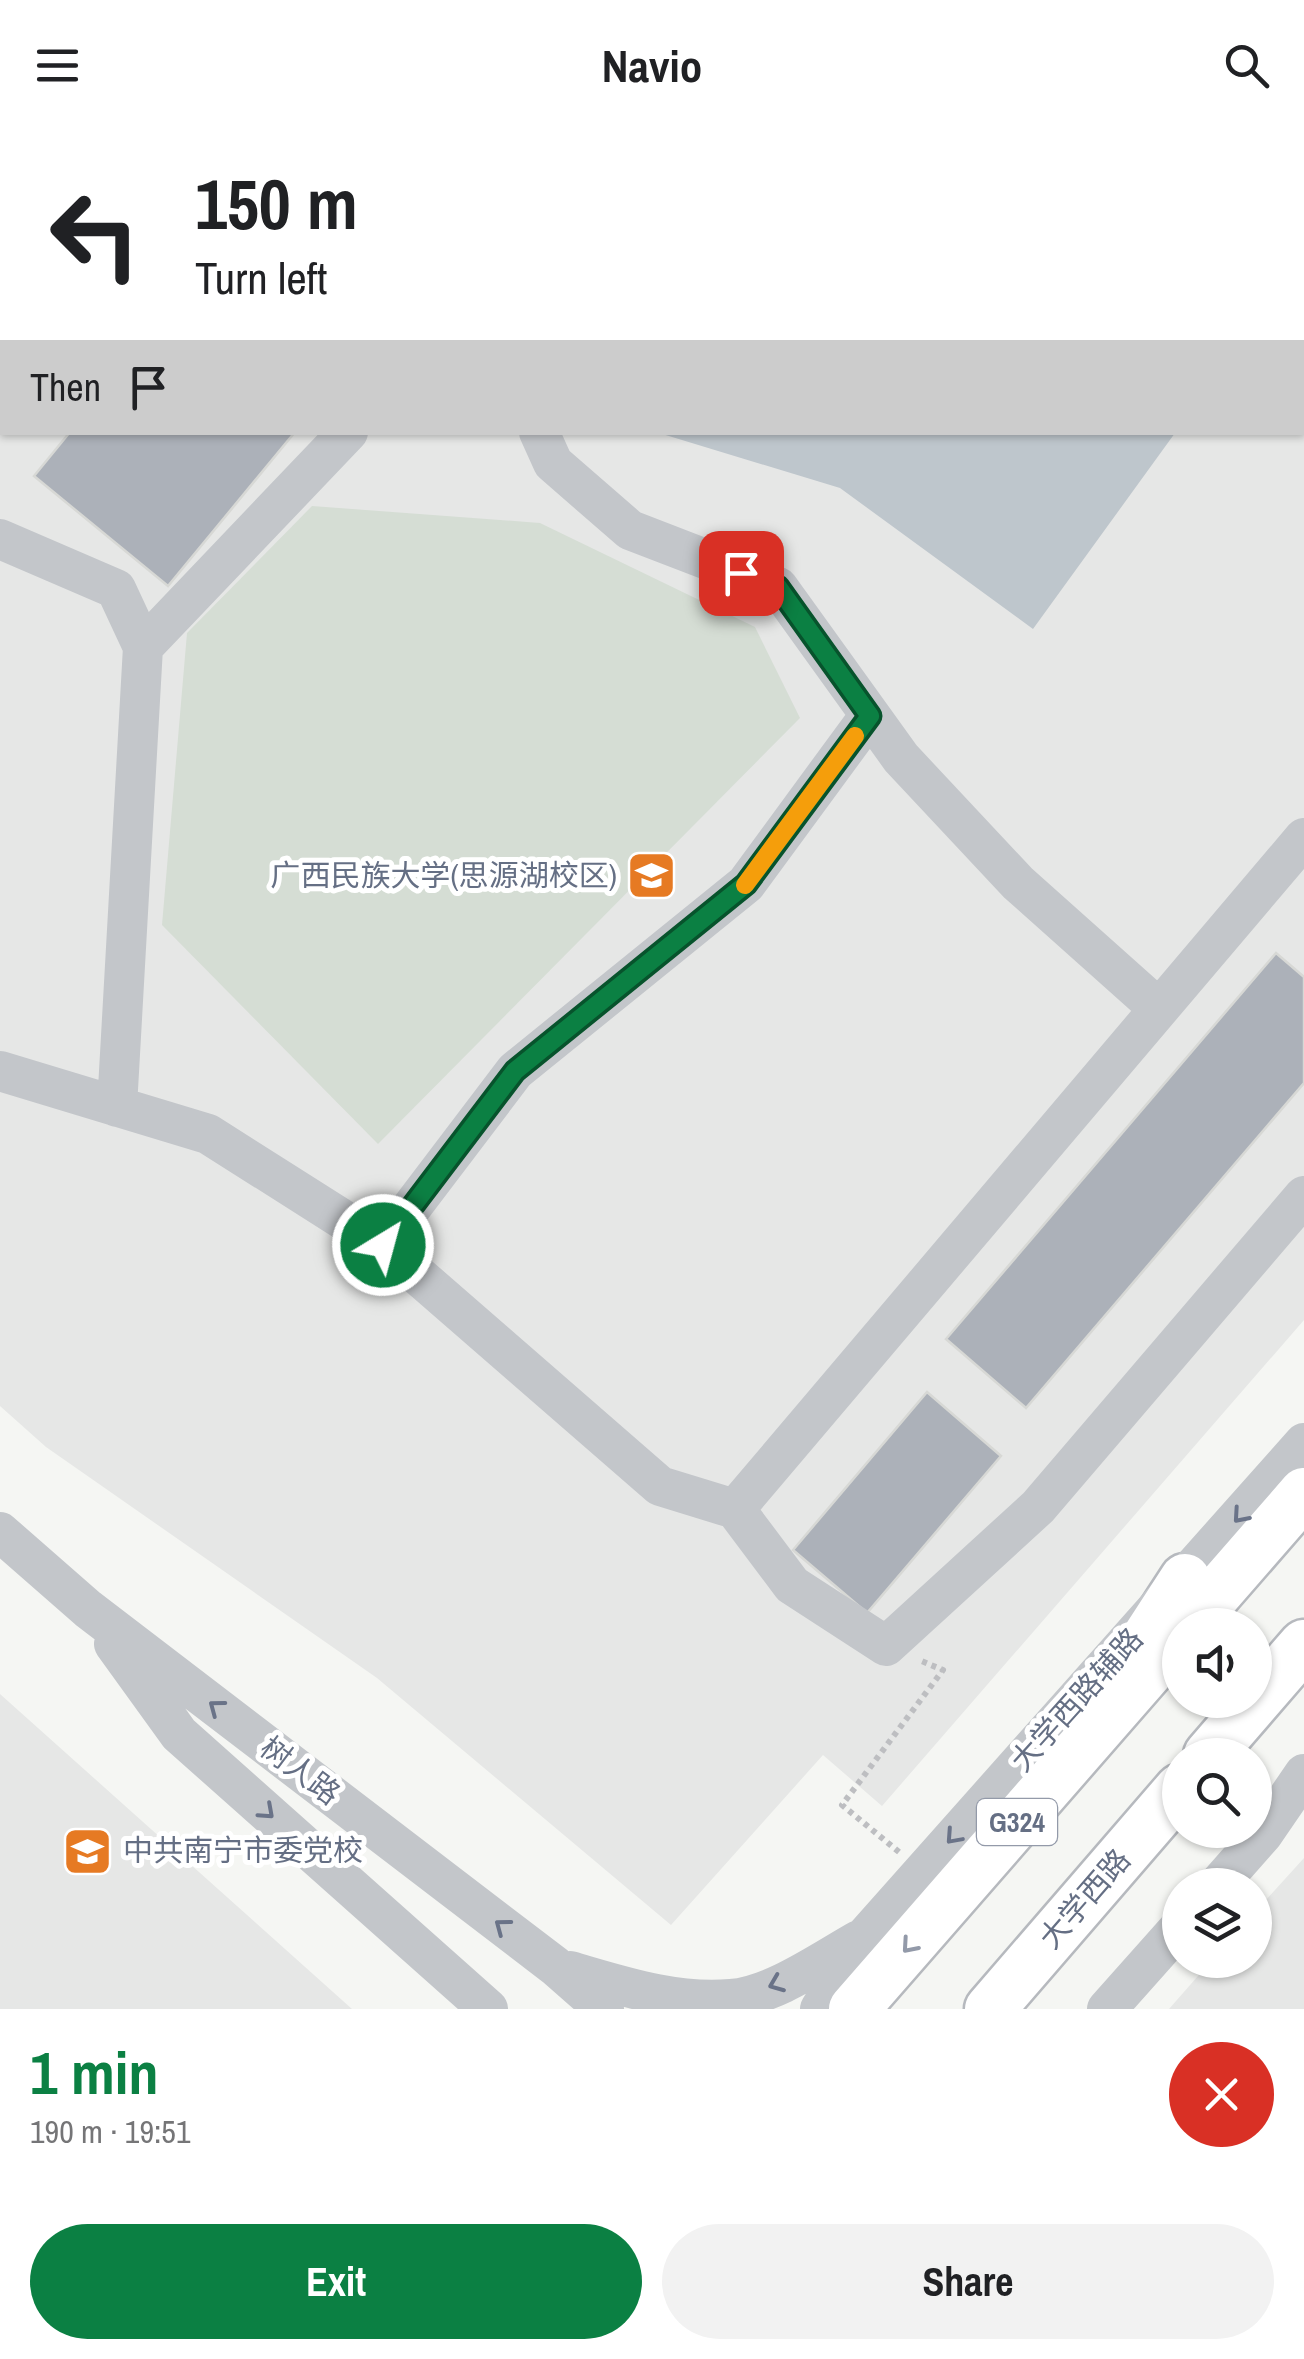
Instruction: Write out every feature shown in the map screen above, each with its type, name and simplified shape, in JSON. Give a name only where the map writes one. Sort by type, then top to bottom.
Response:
[{"type":"main road","points":[[1053,1780],[1187,1602],[1304,1493]]},
{"type":"main road","points":[[1226,1738],[1304,1645]]},
{"type":"main road","name":"G324","points":[[854,2009],[1162,1656]]},
{"type":"main road","points":[[1234,1738],[1304,1684]]},
{"type":"main road","name":"大学西路","points":[[990,2009],[1162,1809]]},
{"type":"street","points":[[143,647],[345,435]]},
{"type":"street","points":[[539,435],[553,464],[630,530],[778,587],[900,758],[1018,883],[1158,1008]]},
{"type":"street","points":[[0,540],[116,589],[143,647],[116,1107]]},
{"type":"street","points":[[383,1245],[515,1071],[746,884],[870,716]]},
{"type":"street","points":[[735,1509],[1304,838]]},
{"type":"street","points":[[0,1071],[208,1134],[383,1245],[660,1486],[735,1509],[792,1585],[886,1646],[1038,1507],[1304,1196]]},
{"type":"street","name":"大学西路辅路","points":[[820,2009],[863,1938],[923,1871],[1187,1602],[1304,1442]]},
{"type":"street","name":"树人路","points":[[0,1532],[88,1609],[555,1966],[604,2009]]},
{"type":"street","name":"树人路","points":[[88,1609],[179,1734],[488,2009]]},
{"type":"street","points":[[1233,1868],[1264,1834],[1304,1774]]},
{"type":"street","points":[[555,1966],[658,1996],[734,2000],[782,1983],[863,1938]]},
{"type":"street","points":[[1107,2009],[1162,1948]]},
{"type":"path","points":[[886,1646],[943,1670],[842,1805],[923,1871]]},
{"type":"shaded area","name":"广西民族大学(思源湖校区)","points":[[0,435],[1304,435],[1304,1320],[882,1806],[823,1755],[671,1925],[377,1678],[46,1447],[0,1406]]},
{"type":"shaded area","points":[[666,435],[1174,435],[1033,629],[840,488]]},
{"type":"shaded area","points":[[312,506],[540,523],[755,627],[800,718],[378,1144],[162,925],[187,633]]},
{"type":"shaded area","name":"中共南宁市委党校","points":[[0,1694],[352,2009],[0,2009]]},
{"type":"shaded area","points":[[1304,1858],[1304,2009],[1169,2009],[1196,1978],[1272,1978],[1272,1893]]},
{"type":"building","points":[[68,435],[293,435],[168,586],[34,476]]},
{"type":"building","points":[[1276,953],[1304,977],[1304,1083],[1026,1408],[946,1339]]},
{"type":"building","points":[[927,1392],[1001,1456],[867,1613],[793,1550]]},
{"type":"slow traffic","points":[[745,885],[855,736]]},
{"type":"place","name":"广西民族大学(思源湖校区)","points":[[652,876]]},
{"type":"place","name":"中共南宁市委党校","points":[[88,1851]]},
{"type":"route","points":[[383,1245],[515,1071],[746,884],[870,716],[778,587],[741,573]]}]
